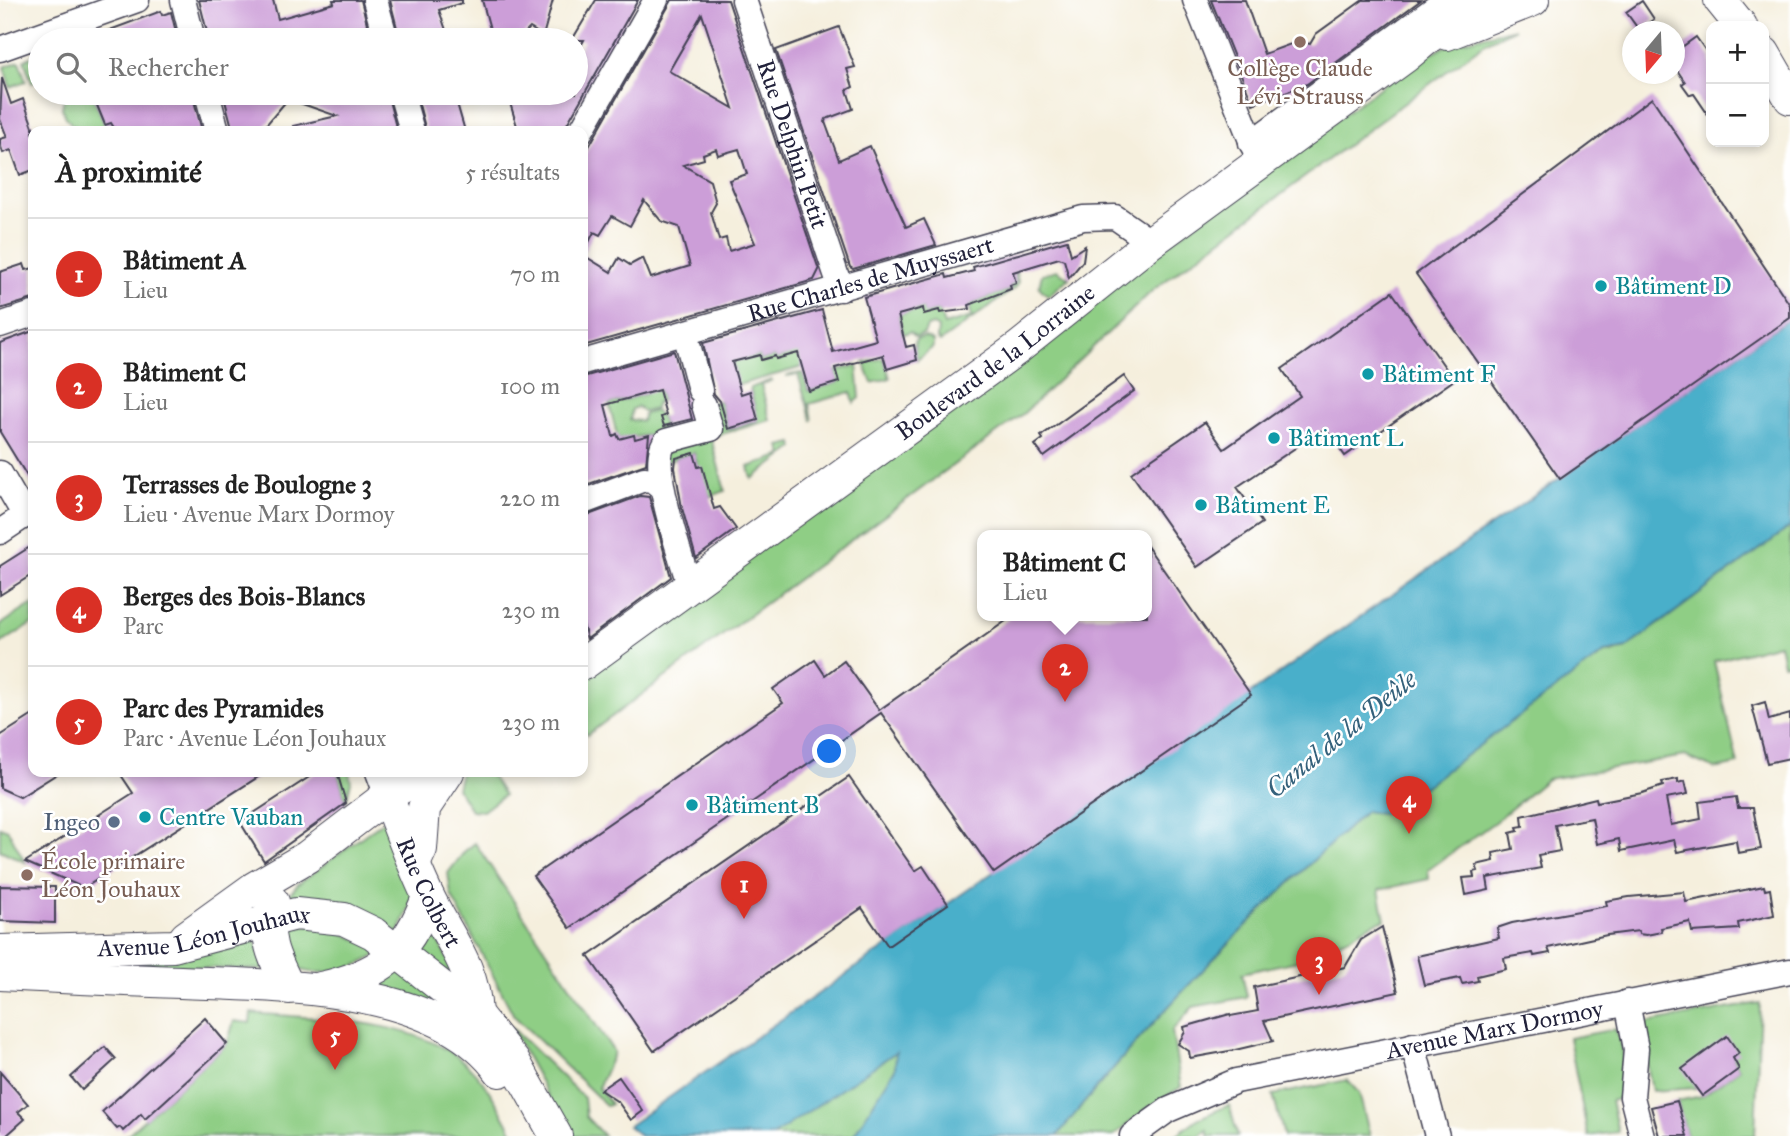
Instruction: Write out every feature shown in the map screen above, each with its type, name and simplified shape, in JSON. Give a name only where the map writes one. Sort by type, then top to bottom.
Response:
[{"type":"main road","name":"Boulevard de la Lorraine","points":[[1406,56],[1473,0]]},
{"type":"main road","name":"Boulevard de la Lorraine","points":[[588,660],[1018,348],[1256,154],[1406,56],[1456,29],[1533,0]]},
{"type":"main road","points":[[1720,0],[1737,21]]},
{"type":"main road","points":[[1740,0],[1750,21]]},
{"type":"main road","points":[[1769,62],[1790,98]]},
{"type":"main road","points":[[299,989],[272,951],[269,919],[279,890],[307,857],[382,784],[408,777]]},
{"type":"main road","points":[[414,864],[421,849],[425,808],[445,777]]},
{"type":"main road","name":"Rue Colbert","points":[[382,784],[428,897],[468,970],[475,990],[476,1014]]},
{"type":"main road","points":[[173,946],[254,888],[307,857]]},
{"type":"main road","name":"Avenue Léon Jouhaux","points":[[299,989],[363,976],[398,952],[414,931],[428,897]]},
{"type":"main road","name":"Avenue Léon Jouhaux","points":[[0,950],[173,946],[219,936],[269,919],[313,914],[344,919],[373,933],[476,1014],[515,1063],[556,1136]]},
{"type":"main road","name":"Avenue Léon Jouhaux","points":[[0,974],[299,989],[399,1007],[466,1038],[490,1056],[540,1136]]},
{"type":"street","points":[[59,28],[137,0]]},
{"type":"street","points":[[183,0],[190,28]]},
{"type":"street","points":[[375,0],[383,28]]},
{"type":"street","points":[[585,126],[656,0]]},
{"type":"street","name":"Rue Delphin Petit","points":[[744,0],[841,289]]},
{"type":"street","points":[[1195,0],[1256,154]]},
{"type":"street","points":[[1420,0],[1434,5],[1443,0]]},
{"type":"street","name":"Boulevard de la Lorraine","points":[[1256,154],[1443,0]]},
{"type":"street","points":[[0,49],[28,39]]},
{"type":"street","points":[[210,105],[216,126]]},
{"type":"street","points":[[404,105],[411,126]]},
{"type":"street","name":"Rue Charles de Muyssaert","points":[[588,361],[841,289],[1073,214],[1115,217],[1151,242]]},
{"type":"street","points":[[0,326],[28,316]]},
{"type":"street","points":[[685,333],[711,429],[666,441],[659,456],[662,488],[690,588]]},
{"type":"street","points":[[0,472],[28,512]]},
{"type":"street","points":[[588,500],[644,479],[652,480],[662,488]]},
{"type":"street","points":[[0,532],[28,514]]},
{"type":"street","name":"Avenue Marx Dormoy","points":[[1132,1136],[1168,1110],[1199,1094],[1236,1081],[1790,971]]},
{"type":"street","points":[[1627,1002],[1636,1049],[1632,1097],[1642,1136]]},
{"type":"street","points":[[1413,1045],[1437,1136]]},
{"type":"street","name":"Avenue Marx Dormoy","points":[[1153,1136],[1199,1094]]},
{"type":"green space","points":[[1515,28],[1485,43],[1153,290],[1024,413],[588,734],[588,674],[1418,59],[1450,44]]},
{"type":"green space","points":[[19,61],[26,81],[10,87],[4,67]]},
{"type":"green space","points":[[63,105],[97,105],[105,125],[111,123],[113,126],[74,126]]},
{"type":"green space","points":[[1057,270],[1069,278],[1048,296],[1039,287],[1042,274]]},
{"type":"green space","points":[[1016,273],[1018,283],[1015,288],[940,342],[937,339],[938,328],[933,325],[927,327],[924,334],[916,337],[910,332],[903,334],[898,315],[923,308],[925,313],[939,310],[944,325],[972,317],[969,305],[1010,289],[1013,274]]},
{"type":"green space","points":[[925,337],[933,341],[933,347],[917,360],[914,345],[916,339]]},
{"type":"green space","points":[[803,342],[810,365],[738,385],[732,362],[760,355],[761,360],[775,356],[777,359],[792,354]]},
{"type":"green space","points":[[884,358],[890,378],[872,383],[864,363]]},
{"type":"green space","points":[[857,365],[860,398],[854,403],[851,392],[809,404],[812,421],[798,374],[786,376],[802,373],[809,391],[839,382],[836,371]]},
{"type":"green space","points":[[772,380],[761,385],[770,420],[715,436],[708,404],[720,401],[728,429],[758,421],[750,388]]},
{"type":"green space","points":[[657,384],[662,400],[657,402],[655,409],[643,412],[638,407],[632,409],[630,420],[642,421],[644,414],[655,411],[660,415],[665,431],[695,423],[692,409],[701,406],[704,417],[657,466],[649,435],[618,439],[609,404],[645,394]]},
{"type":"green space","points":[[711,438],[725,491],[707,498],[694,453],[664,462],[664,451]]},
{"type":"green space","points":[[793,443],[794,448],[752,479],[749,467],[783,455],[780,446]]},
{"type":"green space","points":[[1790,527],[1790,663],[1783,664],[1779,644],[1714,661],[1738,764],[1715,769],[1685,756],[1547,779],[1496,821],[1428,870],[1429,879],[1379,890],[1385,920],[1339,941],[1340,952],[1242,973],[1247,997],[1193,1007],[1172,1031],[1181,1087],[1148,1108],[1113,1136],[1057,1136],[1129,1050],[1205,967],[1366,811],[1377,814],[1605,653],[1626,648]]},
{"type":"green space","points":[[28,607],[28,626],[0,644],[0,625]]},
{"type":"green space","points":[[338,777],[350,777],[346,803]]},
{"type":"green space","points":[[460,777],[491,777],[504,795],[483,811],[471,810],[457,788]]},
{"type":"green space","points":[[389,817],[414,897],[398,934],[371,915],[345,904],[318,899],[285,900],[298,884]]},
{"type":"green space","points":[[0,827],[8,830],[25,862],[0,850]]},
{"type":"green space","points":[[475,843],[614,1052],[598,1088],[611,1104],[607,1106],[514,1016],[451,895],[448,873]]},
{"type":"green space","points":[[428,923],[460,981],[416,949]]},
{"type":"green space","points":[[323,924],[382,951],[362,963],[337,971],[312,972],[290,965],[279,927]]},
{"type":"green space","points":[[254,937],[265,970],[123,965]]},
{"type":"green space","points":[[398,965],[464,1017],[354,988]]},
{"type":"green space","points":[[1760,1003],[1755,1136],[1687,1136],[1677,1101],[1702,1096],[1739,1069],[1733,1058],[1697,1088],[1652,1091],[1640,1024]]},
{"type":"green space","points":[[251,1013],[362,1023],[417,1036],[442,1047],[463,1061],[479,1077],[515,1136],[126,1136],[227,1044],[234,1021],[250,1023]]},
{"type":"green space","points":[[510,1026],[584,1098],[586,1117],[604,1136],[570,1136]]},
{"type":"green space","points":[[1615,1029],[1622,1046],[1624,1063],[1622,1098],[1611,1101],[1618,1132],[1588,1136],[1569,1038]]},
{"type":"green space","points":[[897,1051],[895,1069],[853,1136],[772,1136]]},
{"type":"green space","points":[[1347,1080],[1359,1093],[1370,1136],[1284,1136],[1273,1095]]},
{"type":"green space","points":[[1229,1105],[1238,1136],[1209,1136],[1207,1130],[1199,1136],[1175,1136],[1197,1119]]},
{"type":"water","name":"Canal de la Deûle","points":[[1790,318],[1790,527],[1626,648],[1604,653],[1394,809],[1381,814],[1366,811],[1205,967],[1129,1050],[1057,1136],[853,1136],[895,1069],[896,1052],[772,1136],[640,1136],[628,1126]]},
{"type":"building","points":[[199,0],[273,0],[278,19],[334,3],[333,0],[361,0],[368,28],[206,28]]},
{"type":"building","points":[[390,0],[462,0],[462,3],[439,10],[445,28],[397,28]]},
{"type":"building","points":[[482,0],[553,0],[545,28],[490,28]]},
{"type":"building","points":[[596,0],[638,0],[588,87],[588,28],[579,28]]},
{"type":"building","points":[[672,0],[728,0],[819,270],[814,280],[588,345],[588,258],[611,272],[619,258],[630,265],[643,258],[651,278],[690,266],[679,227],[661,221],[644,200],[630,226],[612,216],[600,235],[594,232],[588,244],[588,148]],"holes":[[[702,14],[733,108],[669,71]],[[716,149],[718,155],[739,149],[747,174],[729,180],[755,243],[729,251],[726,238],[719,240],[711,212],[716,203],[710,181],[683,165],[704,159],[703,154]]]},
{"type":"building","name":"Collège Claude Lévi-Strauss","points":[[1211,0],[1245,0],[1264,54],[1299,41],[1310,44],[1316,34],[1363,0],[1421,0],[1307,84],[1253,104]]},
{"type":"building","points":[[1642,1],[1654,19],[1632,21],[1626,12]]},
{"type":"building","points":[[161,11],[162,15],[171,12],[175,28],[115,28]]},
{"type":"building","points":[[839,27],[855,67],[847,69],[853,87],[847,90],[853,109],[826,119],[825,122],[839,160],[870,146],[906,227],[924,219],[936,245],[853,269],[850,267],[776,50]]},
{"type":"building","points":[[1696,37],[1706,51],[1706,112],[1694,94],[1690,95],[1682,84],[1685,84],[1685,45]]},
{"type":"building","points":[[2,78],[11,104],[23,99],[33,126],[28,126],[28,172],[20,175],[11,150],[3,153],[0,139],[7,137],[0,119]]},
{"type":"building","name":"Bâtiment D","points":[[1652,98],[1790,305],[1790,318],[1560,479],[1416,274]]},
{"type":"building","points":[[97,105],[195,105],[201,126],[113,126],[111,123],[105,125]]},
{"type":"building","points":[[226,105],[283,105],[265,126],[232,126]]},
{"type":"building","points":[[305,105],[390,105],[396,126],[293,126],[337,116]]},
{"type":"building","points":[[419,105],[457,105],[464,126],[425,126]]},
{"type":"building","points":[[511,105],[578,105],[566,126],[517,126]]},
{"type":"building","points":[[1067,240],[1071,255],[1085,246],[1083,261],[1069,278],[1064,260],[1059,258],[1013,272],[1016,283],[1010,285],[1011,289],[969,305],[970,309],[940,313],[939,310],[924,314],[923,308],[898,315],[906,347],[914,345],[917,360],[887,369],[883,355],[835,368],[839,382],[809,391],[798,353],[761,360],[760,355],[732,362],[741,394],[750,391],[758,420],[728,429],[720,401],[714,394],[703,343],[822,310],[833,352],[876,340],[864,297],[946,274],[947,278],[974,271],[973,267]]},
{"type":"building","points":[[24,264],[28,269],[28,301],[0,309],[0,272]]},
{"type":"building","points":[[1392,292],[1454,380],[1345,456],[1325,428],[1237,487],[1262,523],[1197,567],[1131,473],[1205,422],[1224,449],[1300,396],[1282,369]]},
{"type":"building","points":[[28,333],[28,478],[0,432],[0,343]]},
{"type":"building","points":[[674,351],[692,419],[664,426],[661,417],[666,415],[659,390],[605,405],[613,436],[617,434],[619,439],[634,435],[635,439],[649,435],[646,464],[588,484],[588,376]]},
{"type":"building","points":[[1124,376],[1134,391],[1044,457],[1035,445],[1043,439],[1041,436]]},
{"type":"building","points":[[694,453],[698,467],[702,466],[714,509],[720,507],[736,529],[696,558],[682,508],[675,468],[676,458]]},
{"type":"building","points":[[640,496],[649,497],[671,577],[588,638],[588,515]]},
{"type":"building","points":[[28,548],[28,577],[0,595],[0,566]]},
{"type":"building","points":[[1152,553],[1251,695],[994,873],[881,713],[570,928],[533,876],[783,703],[773,689],[815,660],[825,675],[844,661],[879,710],[1006,621],[1152,621]]},
{"type":"building","points":[[1765,702],[1769,720],[1790,714],[1790,758],[1767,763],[1752,706]]},
{"type":"building","points":[[28,718],[28,777],[52,777],[20,797],[0,788],[0,736]]},
{"type":"building","name":"Centre Vauban","points":[[122,777],[258,777],[84,888],[25,862],[133,793]]},
{"type":"building","points":[[309,777],[338,777],[346,803],[264,861],[240,822]]},
{"type":"building","points":[[849,777],[915,871],[923,866],[948,904],[888,946],[862,908],[654,1051],[588,956]]},
{"type":"building","points":[[1678,779],[1678,783],[1685,781],[1688,794],[1666,798],[1671,825],[1701,819],[1699,802],[1736,797],[1738,808],[1753,808],[1761,849],[1738,853],[1736,841],[1677,852],[1674,840],[1621,851],[1619,839],[1597,844],[1592,818],[1555,825],[1560,851],[1538,855],[1541,868],[1487,878],[1489,890],[1466,895],[1463,878],[1474,877],[1473,872],[1478,871],[1476,865],[1494,861],[1493,853],[1513,849],[1510,833],[1523,826],[1522,816],[1596,798],[1597,802],[1642,793],[1663,786],[1662,782]]},
{"type":"building","points":[[0,886],[55,887],[55,923],[0,921]]},
{"type":"building","points":[[1764,886],[1765,890],[1770,889],[1774,915],[1738,923],[1739,929],[1692,932],[1690,922],[1661,928],[1662,932],[1646,935],[1639,934],[1638,931],[1607,935],[1548,948],[1550,953],[1504,958],[1506,969],[1477,976],[1478,981],[1462,984],[1460,978],[1424,985],[1417,956],[1499,938],[1497,928],[1512,923],[1607,906],[1606,901],[1629,897],[1684,892],[1686,902]]},
{"type":"building","points":[[1382,927],[1398,992],[1264,1021],[1273,1041],[1235,1050],[1190,1058],[1189,1051],[1178,1044],[1185,1032],[1184,1027],[1230,1014],[1258,1011],[1254,987],[1345,967],[1361,940]]},
{"type":"building","points":[[205,1018],[227,1044],[145,1119],[141,1114],[123,1131],[120,1127],[117,1129],[102,1112]]},
{"type":"building","points":[[1727,1036],[1739,1053],[1733,1058],[1739,1069],[1702,1096],[1682,1069]]},
{"type":"building","points":[[105,1047],[116,1059],[82,1090],[71,1077]]},
{"type":"building","points":[[0,1072],[28,1104],[18,1112],[25,1119],[6,1136],[0,1136]]},
{"type":"building","points":[[619,1077],[643,1111],[631,1120],[618,1102],[600,1090]]},
{"type":"building","points":[[1677,1101],[1687,1136],[1659,1136],[1651,1107]]},
{"type":"place","name":"Collège Claude Lévi-Strauss","points":[[1300,42]]},
{"type":"place","name":"Bâtiment D","points":[[1601,286]]},
{"type":"place","name":"Bâtiment F","points":[[1368,374]]},
{"type":"place","name":"Bâtiment L","points":[[1274,438]]},
{"type":"place","name":"Bâtiment E","points":[[1201,505]]},
{"type":"place","name":"Bâtiment C","points":[[1065,702]]},
{"type":"place","name":"Bâtiment B","points":[[692,805]]},
{"type":"place","name":"Centre Vauban","points":[[145,817]]},
{"type":"place","name":"Ingeo","points":[[114,822]]},
{"type":"place","name":"Berges des Bois-Blancs","points":[[1409,834]]},
{"type":"place","name":"École primaire Léon Jouhaux","points":[[27,875]]},
{"type":"place","name":"Bâtiment A","points":[[744,919]]},
{"type":"place","name":"Terrasses de Boulogne 3","points":[[1319,995]]},
{"type":"place","name":"Parc des Pyramides","points":[[335,1070]]}]
